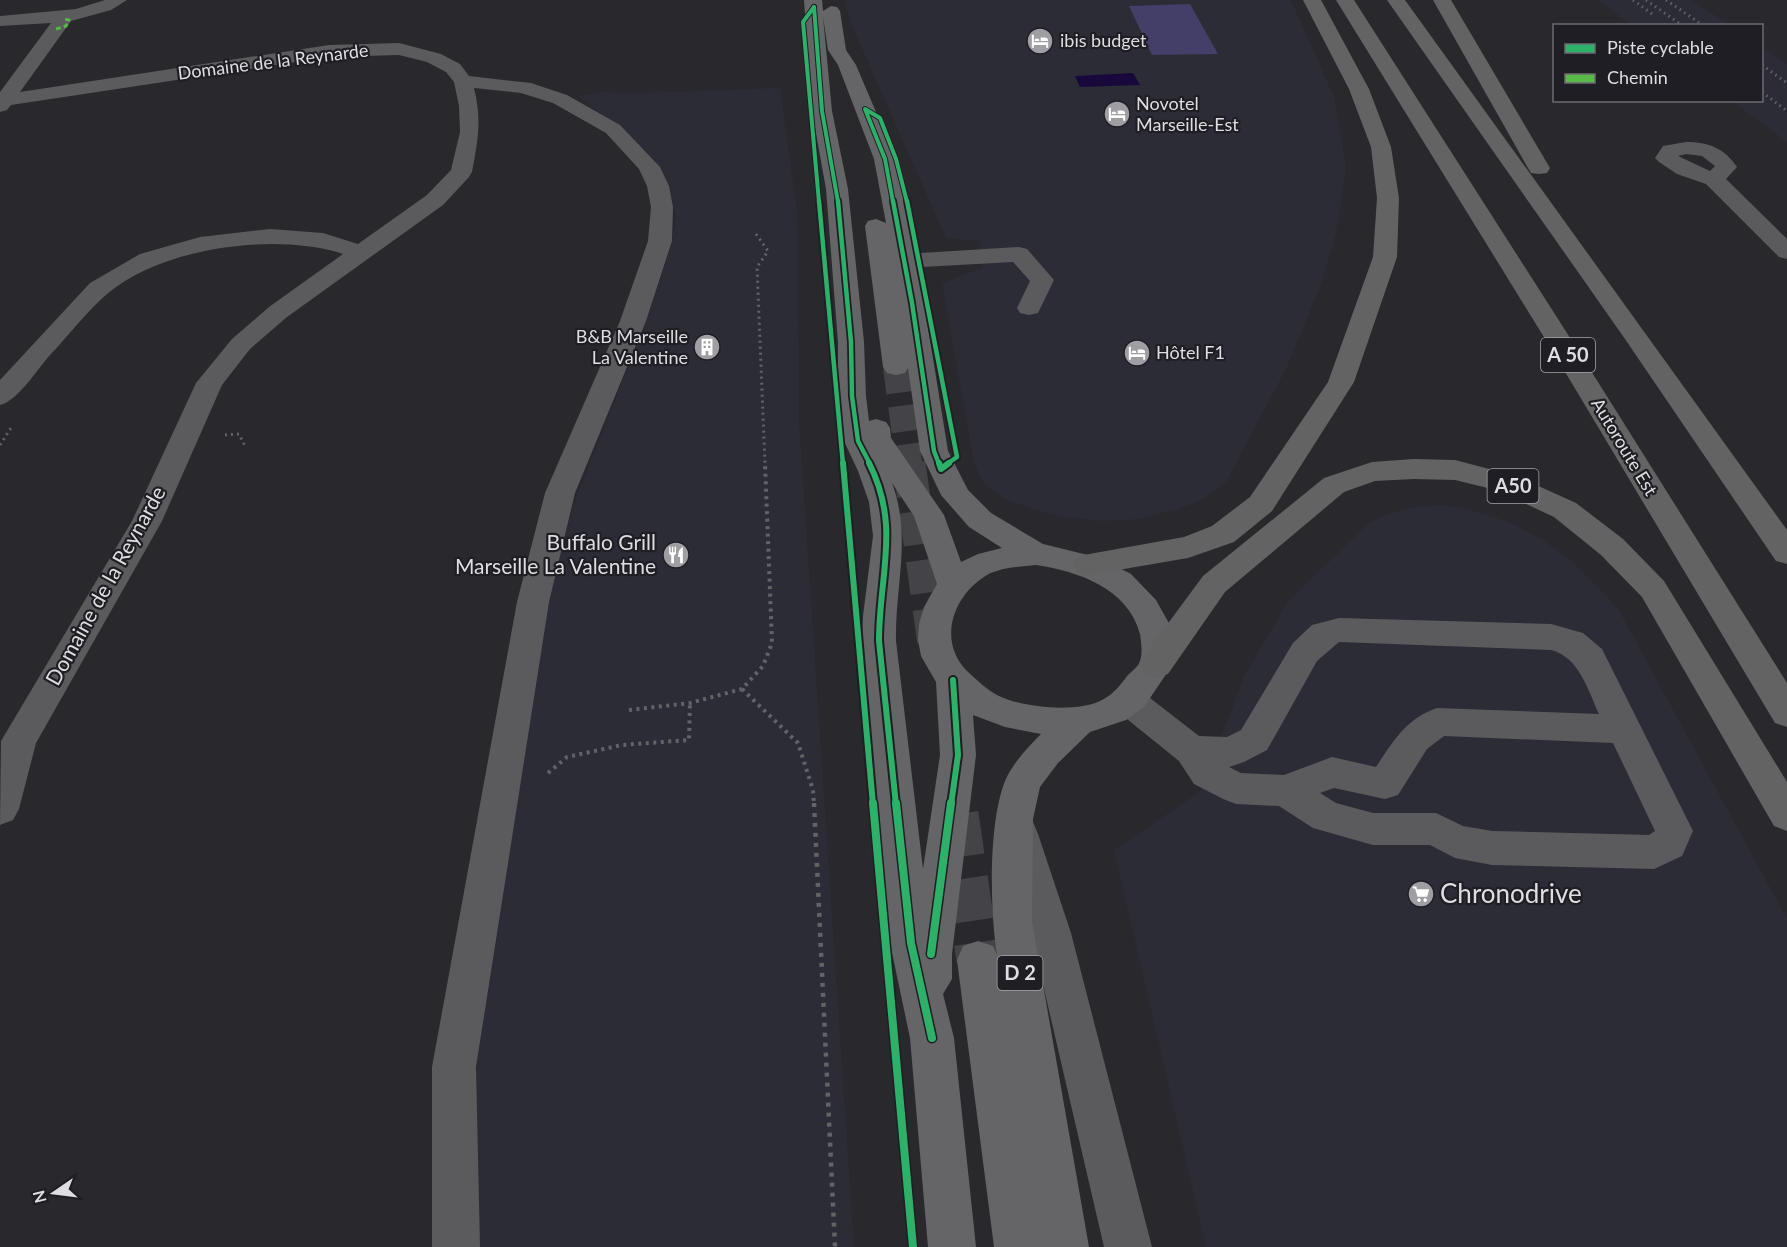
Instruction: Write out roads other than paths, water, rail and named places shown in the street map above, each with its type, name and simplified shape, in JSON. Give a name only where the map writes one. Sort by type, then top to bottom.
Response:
[{"type":"highway","points":[[1089,564],[1188,547],[1223,534],[1261,504],[1341,382],[1385,257],[1389,198],[1381,147],[1359,89],[1312,0]]},
{"type":"highway","name":"Autoroute Est","points":[[1345,0],[1562,344],[1787,713]]},
{"type":"highway","points":[[1396,0],[1636,336],[1787,553]]},
{"type":"highway","points":[[1442,0],[1636,336]]},
{"type":"highway","name":"A50","points":[[1156,664],[1214,584],[1334,485],[1372,472],[1414,469],[1455,470],[1506,483],[1565,510],[1612,547],[1653,589],[1787,815]]},
{"type":"main road","points":[[813,0],[822,111],[837,189],[851,342],[852,396],[858,441],[873,471],[884,502],[888,536],[879,616],[879,640],[911,943],[932,1038]]},
{"type":"main road","points":[[829,0],[846,111],[870,183],[896,367]]},
{"type":"main road","points":[[837,50],[847,65],[885,159],[904,261],[934,451],[941,469],[956,495],[980,520],[1036,554]]},
{"type":"main road","points":[[851,342],[870,396],[877,439],[929,515],[953,585]]},
{"type":"main road","points":[[1036,554],[1064,557],[1089,564],[1123,582],[1146,606],[1158,635],[1156,664],[1129,700],[1112,710],[1080,720],[1033,721],[987,706],[954,680],[938,656],[934,630],[939,606],[953,585],[976,568],[1004,558],[1036,554]]},
{"type":"main road","points":[[952,1247],[932,1038],[931,954],[958,755],[954,680]]},
{"type":"main road","name":"D 2","points":[[1065,1247],[1012,922],[1014,819],[1023,782],[1045,753],[1080,720]]},
{"type":"main road","name":"D 2","points":[[978,960],[1018,1247]]},
{"type":"street","points":[[0,21],[66,15],[93,10],[118,0]]},
{"type":"street","points":[[3,103],[66,15]]},
{"type":"street","name":"Domaine de la Reynarde","points":[[0,809],[10,745],[147,521],[209,383],[241,344],[278,312],[435,200],[461,172],[470,132],[470,106],[463,81],[453,68],[434,58],[399,49],[329,51],[3,103]]},
{"type":"street","points":[[456,1247],[454,1067],[533,602],[560,493],[633,321],[660,241],[662,207],[658,186],[649,167],[613,129],[560,99],[524,87],[463,81]]},
{"type":"street","points":[[1714,178],[1787,252]]},
{"type":"street","points":[[0,397],[99,288],[148,259],[200,244],[270,236],[323,240],[362,253]]},
{"type":"street","points":[[950,256],[992,244]]},
{"type":"street","points":[[904,261],[950,256],[990,258],[1020,254],[1042,280],[1029,308]]},
{"type":"street","points":[[1192,752],[1231,752],[1254,740],[1305,652],[1324,634],[1339,630],[1551,637],[1571,642],[1590,658],[1674,831],[1668,844],[1654,852],[1492,848],[1455,841],[1436,829],[1373,828],[1326,817],[1286,791]]},
{"type":"street","points":[[1129,700],[1192,752],[1207,773],[1236,788],[1286,791],[1332,772],[1385,784],[1414,739],[1437,722],[1625,729]]},
{"type":"street","points":[[1014,819],[1051,933],[1128,1247]]},
{"type":"tunnel","points":[[896,367],[909,464]]},
{"type":"tunnel","points":[[909,463],[934,644]]},
{"type":"tunnel","points":[[957,814],[978,960]]},
{"type":"railway","points":[[1633,0],[1652,14]]},
{"type":"railway","points":[[1646,0],[1680,24]]},
{"type":"railway","points":[[1666,0],[1701,24]]},
{"type":"railway","points":[[1763,66],[1787,83]]},
{"type":"railway","points":[[1763,93],[1787,111]]},
{"type":"place","name":"ibis budget","points":[[1040,41]]},
{"type":"place","name":"Novotel Marseille-Est","points":[[1117,114]]},
{"type":"place","name":"B&B Marseille La Valentine","points":[[707,347]]},
{"type":"place","name":"Hôtel F1","points":[[1137,353]]},
{"type":"place","name":"Buffalo Grill Marseille La Valentine","points":[[676,555]]},
{"type":"place","name":"Chronodrive","points":[[1421,894]]}]
